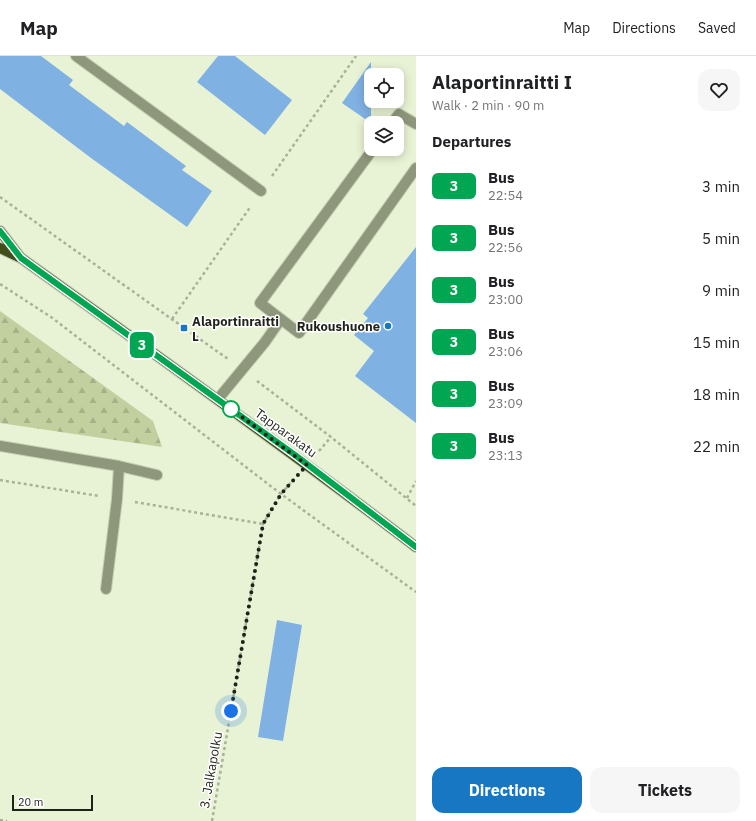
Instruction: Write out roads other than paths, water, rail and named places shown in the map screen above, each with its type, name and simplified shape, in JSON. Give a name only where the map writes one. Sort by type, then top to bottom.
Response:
[{"type":"main road","name":"Tapparakatu","points":[[0,231],[21,258]]},
{"type":"main road","name":"Tapparakatu","points":[[0,248],[21,258],[218,399],[416,547]]},
{"type":"street","points":[[76,56],[261,192]]},
{"type":"street","points":[[404,117],[416,124]]},
{"type":"street","points":[[368,156],[260,303],[299,332],[416,168]]},
{"type":"street","points":[[218,399],[264,342],[281,318]]},
{"type":"street","points":[[0,446],[119,466],[157,475]]},
{"type":"street","points":[[106,589],[117,499],[119,466]]},
{"type":"place","name":"Rukoushuone","points":[[388,326]]},
{"type":"place","name":"Alaportinraitti L","points":[[184,328]]}]
